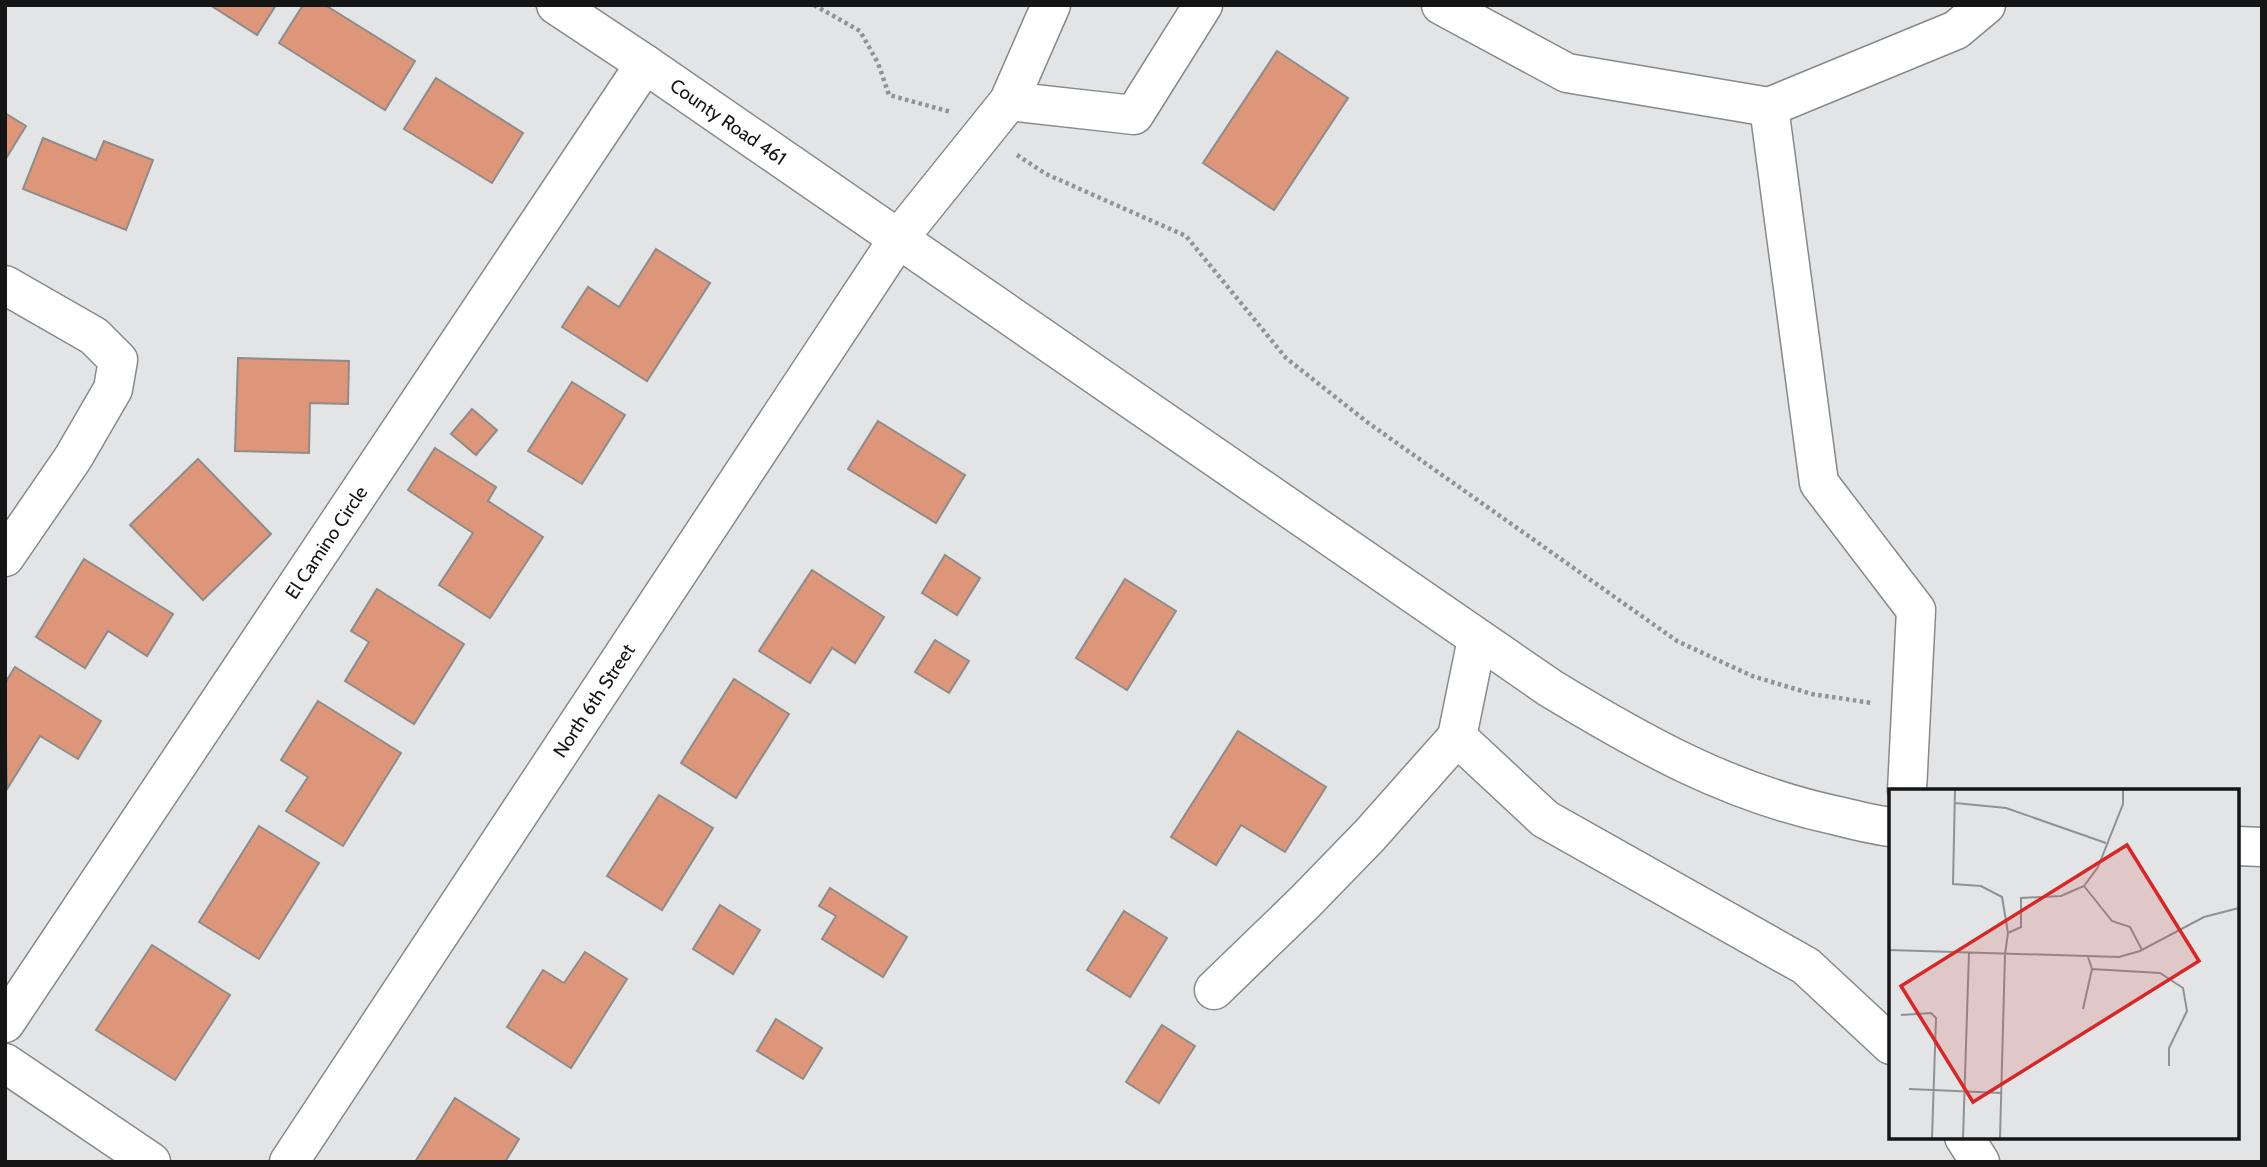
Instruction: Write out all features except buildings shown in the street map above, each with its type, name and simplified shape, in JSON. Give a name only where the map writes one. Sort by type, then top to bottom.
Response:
[{"type":"main road","name":"County Road 461","points":[[556,5],[1550,688],[1657,751],[1708,776],[1767,798],[1821,813],[1889,827]]},
{"type":"main road","name":"North 6th Street","points":[[289,1162],[898,239],[1009,101],[1051,5]]},
{"type":"main road","points":[[1009,101],[1134,115],[1203,5]]},
{"type":"main road","points":[[1441,5],[1567,73],[1769,107],[1956,30],[1986,5]]},
{"type":"main road","name":"El Camino Circle","points":[[5,1023],[645,64]]},
{"type":"main road","points":[[1769,107],[1819,483],[1916,610],[1907,789]]},
{"type":"main road","points":[[5,285],[94,336],[118,360],[113,389],[73,458],[5,557]]},
{"type":"main road","points":[[1214,990],[1315,893],[1457,737],[1477,639]]},
{"type":"main road","points":[[1457,737],[1545,819],[1806,967],[1889,1043]]},
{"type":"main road","points":[[2239,846],[2262,847]]},
{"type":"main road","points":[[5,1063],[151,1162]]},
{"type":"main road","points":[[1965,1139],[1980,1162]]},
{"type":"path","points":[[814,5],[860,30],[878,63],[889,95],[953,113],[1046,174],[1186,236],[1286,358],[1367,422],[1677,641],[1752,676],[1812,694],[1911,708]]}]
